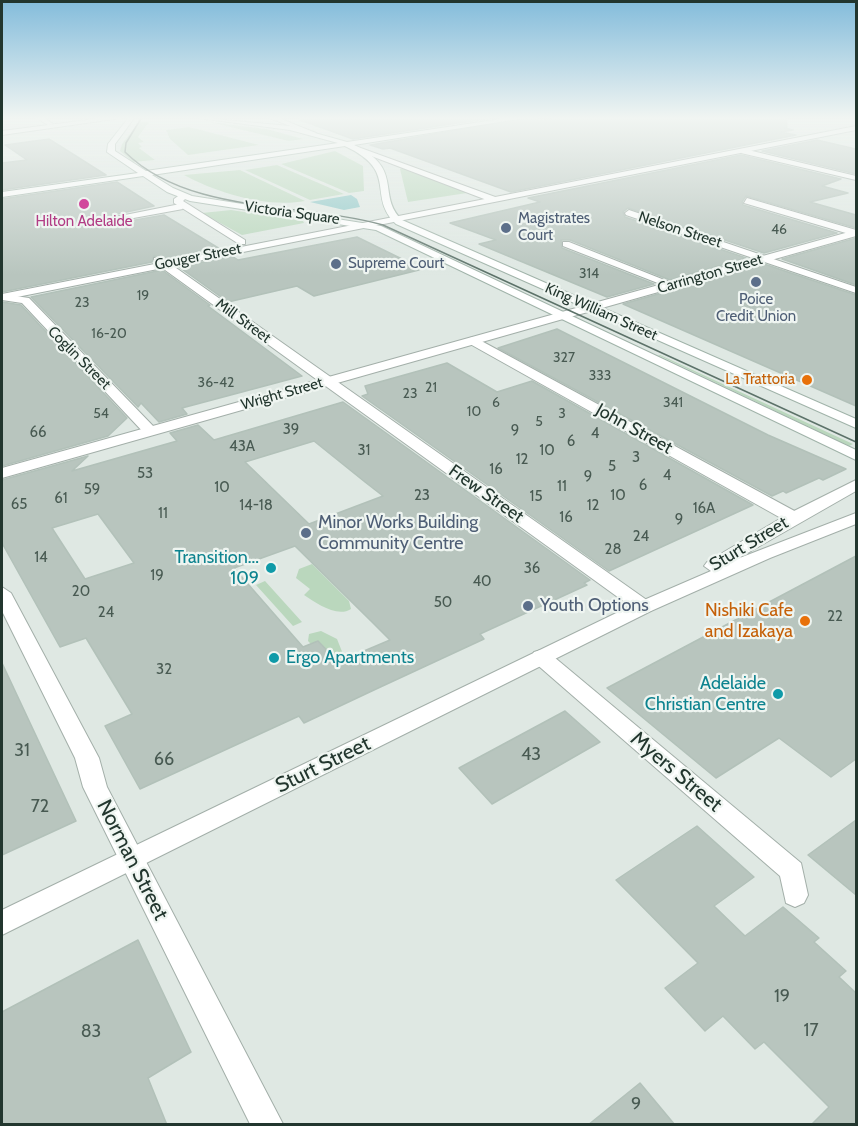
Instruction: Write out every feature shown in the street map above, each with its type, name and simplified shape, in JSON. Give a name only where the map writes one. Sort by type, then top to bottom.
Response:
[{"type":"street","name":"Victoria Square","points":[[136,170],[184,196],[365,225]]},
{"type":"street","points":[[2,193],[155,170]]},
{"type":"street","points":[[140,172],[158,170]]},
{"type":"street","points":[[380,170],[393,217]]},
{"type":"street","points":[[411,170],[495,200]]},
{"type":"street","points":[[393,217],[632,170]]},
{"type":"street","points":[[393,217],[495,200],[650,170]]},
{"type":"street","points":[[821,170],[856,178]]},
{"type":"street","name":"Victoria Square","points":[[184,196],[177,201],[242,242]]},
{"type":"street","points":[[747,201],[855,234]]},
{"type":"street","points":[[95,222],[180,207]]},
{"type":"street","name":"Nelson Street","points":[[629,213],[856,290]]},
{"type":"street","name":"Gouger Street","points":[[2,297],[242,242],[348,222],[393,217]]},
{"type":"street","name":"Gouger Street","points":[[5,285],[285,241],[393,217]]},
{"type":"street","name":"King William Street","points":[[393,217],[592,308],[856,424]]},
{"type":"street","name":"King William Street","points":[[365,225],[383,231],[856,456]]},
{"type":"street","name":"Carrington Street","points":[[563,316],[855,234]]},
{"type":"street","points":[[242,242],[285,241]]},
{"type":"street","points":[[566,244],[672,285]]},
{"type":"street","name":"Mill Street","points":[[161,262],[328,382]]},
{"type":"street","name":"Coglin Street","points":[[2,297],[25,300],[150,431]]},
{"type":"street","name":"Wright Street","points":[[2,473],[563,316]]},
{"type":"street","name":"John Street","points":[[474,341],[794,518]]},
{"type":"street","name":"Frew Street","points":[[328,382],[644,607]]},
{"type":"street","name":"Sturt Street","points":[[644,607],[794,518],[856,485]]},
{"type":"street","name":"Sturt Street","points":[[2,923],[644,607],[764,554],[856,518]]},
{"type":"street","name":"Norman Street","points":[[2,593],[87,758],[95,788],[267,1125]]},
{"type":"street","name":"Myers Street","points":[[541,657],[792,872],[795,895]]},
{"type":"green space","points":[[240,170],[305,201],[290,203],[259,201],[211,188],[184,175]]},
{"type":"green space","points":[[245,170],[288,170],[344,194],[310,200]]},
{"type":"green space","points":[[294,170],[363,170],[364,191],[349,193]]},
{"type":"green space","points":[[400,170],[406,170],[467,193],[408,202]]},
{"type":"green space","points":[[231,210],[304,223],[242,235],[202,213]]},
{"type":"green space","points":[[658,355],[660,355],[853,444],[849,446]]},
{"type":"green space","points":[[312,564],[349,601],[351,609],[333,611],[304,595],[310,589],[296,578],[299,569]]},
{"type":"green space","points":[[265,581],[302,622],[293,626],[256,585]]},
{"type":"green space","points":[[321,631],[337,639],[345,659],[338,662],[318,641],[311,644],[308,641],[309,634]]},
{"type":"water","points":[[351,195],[357,199],[360,207],[344,210],[310,202]]},
{"type":"building","points":[[2,170],[97,170],[106,175],[2,190]]},
{"type":"building","points":[[449,170],[623,170],[511,192]]},
{"type":"building","points":[[669,170],[802,170],[841,179],[822,186],[848,193],[810,202],[856,215],[856,228],[746,196],[742,202],[743,205],[837,233],[764,253],[628,208],[623,212],[625,217],[746,258],[670,280],[570,240],[561,240],[562,248],[654,284],[607,297],[479,244],[496,240],[450,223],[540,202],[528,198]]},
{"type":"building","points":[[838,170],[856,170],[856,174]]},
{"type":"building","points":[[117,182],[154,206],[90,220],[89,224],[95,227],[164,215],[220,249],[168,259],[154,256],[152,262],[2,292],[2,199]]},
{"type":"building","points":[[357,237],[419,270],[314,296],[297,286],[228,302],[179,267],[232,256],[238,260]]},
{"type":"building","points":[[856,238],[856,285],[782,259]]},
{"type":"building","points":[[764,264],[856,295],[856,406],[623,304]]},
{"type":"building","points":[[162,270],[302,376],[182,408],[187,414],[159,422],[141,403],[138,407],[31,297]]},
{"type":"building","points":[[2,302],[21,305],[127,418],[108,436],[2,466]]},
{"type":"building","points":[[557,329],[768,435],[846,469],[823,480],[819,478],[786,493],[783,491],[772,496],[498,348]]},
{"type":"building","points":[[447,363],[497,392],[532,381],[753,505],[609,571],[362,396],[368,394],[365,386]]},
{"type":"building","points":[[343,402],[590,580],[584,583],[587,585],[480,634],[484,639],[304,723],[299,716],[140,789],[105,726],[132,714],[86,638],[60,647],[2,543],[2,480],[88,456],[72,471],[177,441],[170,433],[198,425],[214,440]],"holes":[[[314,441],[365,482],[383,496],[309,524],[245,462]],[[98,514],[134,563],[85,579],[52,528]],[[295,546],[390,640],[338,662],[318,641],[303,647],[234,568]]]},
{"type":"building","points":[[856,556],[856,759],[831,777],[779,738],[716,778],[607,688]]},
{"type":"building","points":[[2,663],[76,821],[2,855]]},
{"type":"building","points":[[565,711],[600,742],[492,804],[459,768]]},
{"type":"building","points":[[856,820],[856,895],[808,855]]},
{"type":"building","points":[[697,826],[754,877],[714,906],[745,936],[783,907],[819,938],[814,942],[846,971],[839,977],[856,993],[856,1125],[811,1125],[829,1107],[764,1042],[755,1049],[723,1016],[705,1031],[665,988],[698,963],[616,880]]},
{"type":"building","points":[[138,940],[191,1052],[148,1078],[167,1125],[2,1125],[2,1012]]},
{"type":"building","points":[[640,1083],[675,1125],[588,1125]]},
{"type":"tram line","points":[[148,170],[181,187],[213,197],[383,225],[856,442]]},
{"type":"place","name":"Hilton Adelaide","points":[[84,204]]},
{"type":"place","name":"Magistrates Court","points":[[506,228]]},
{"type":"place","name":"Supreme Court","points":[[336,264]]},
{"type":"place","name":"Poice Credit Union","points":[[756,282]]},
{"type":"place","name":"La Trattoria","points":[[807,380]]},
{"type":"place","name":"Minor Works Building Community Centre","points":[[306,533]]},
{"type":"place","name":"Transition... 109","points":[[271,568]]},
{"type":"place","name":"Youth Options","points":[[528,606]]},
{"type":"place","name":"Nishiki Cafe and Izakaya","points":[[805,621]]},
{"type":"place","name":"Ergo Apartments","points":[[274,658]]},
{"type":"place","name":"Adelaide Christian Centre","points":[[778,694]]}]
